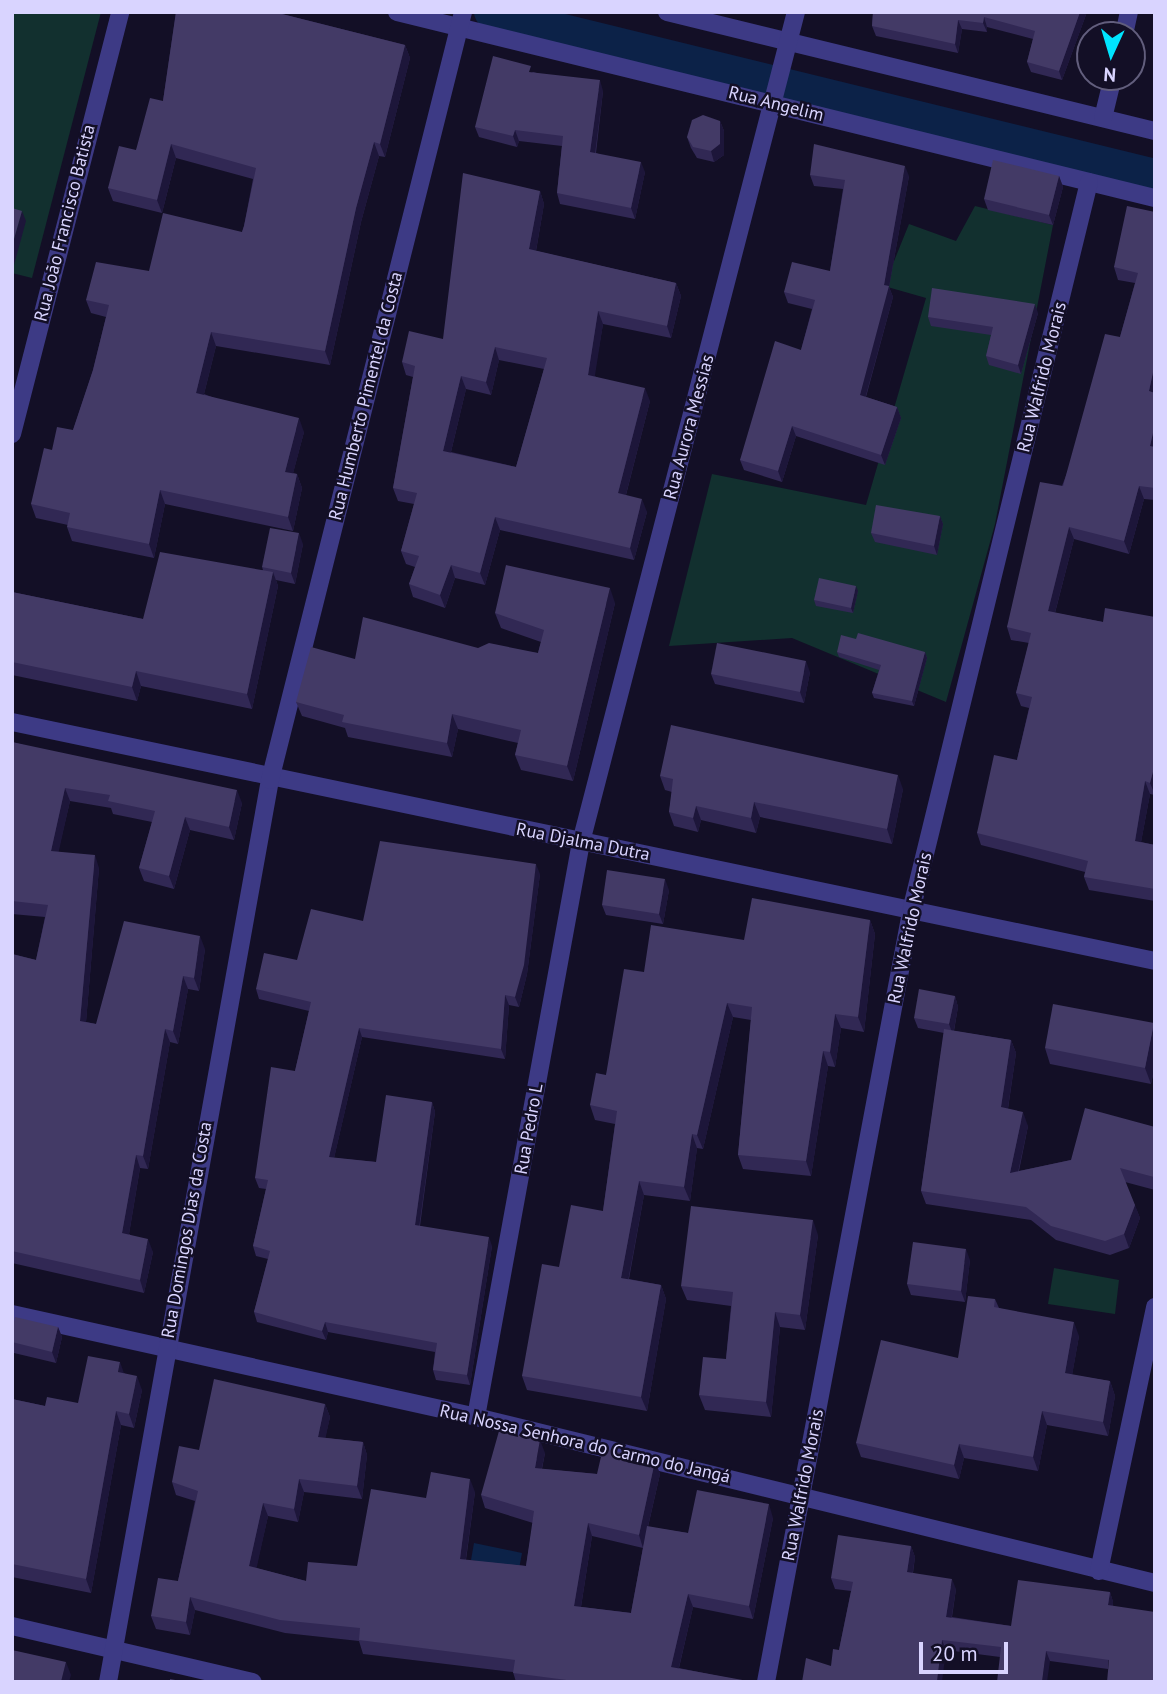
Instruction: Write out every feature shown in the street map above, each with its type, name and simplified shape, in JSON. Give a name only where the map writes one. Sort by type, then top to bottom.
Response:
[{"type":"street","name":"Rua João Francisco Batista","points":[[12,434],[120,12]]},
{"type":"street","name":"Rua Angelim","points":[[397,12],[461,19],[775,97],[1155,198]]},
{"type":"street","points":[[667,12],[1155,131]]},
{"type":"street","name":"Rua Aurora Messias","points":[[581,842],[796,12]]},
{"type":"street","name":"Rua Humberto Pimentel da Costa","points":[[270,780],[461,19]]},
{"type":"street","points":[[1103,118],[1110,91]]},
{"type":"street","name":"Rua Walfrido Morais","points":[[766,1682],[912,907],[1089,182]]},
{"type":"street","name":"Rua Djalma Dutra","points":[[12,722],[270,780],[912,907],[1155,961]]},
{"type":"street","name":"Rua Domingos Dias da Costa","points":[[108,1682],[165,1349],[270,780]]},
{"type":"street","name":"Rua Pedro L","points":[[476,1417],[581,842]]},
{"type":"street","points":[[1099,1571],[1155,1307]]},
{"type":"street","name":"Rua Nossa Senhora do Carmo do Jangá","points":[[12,1314],[476,1417],[1155,1583]]},
{"type":"street","points":[[12,1626],[253,1682]]},
{"type":"green space","points":[[12,12],[101,12],[32,278],[12,273]]},
{"type":"green space","points":[[975,206],[1053,225],[995,524],[946,702],[792,638],[669,646],[712,474],[866,505],[926,298],[884,286],[909,224],[956,241]]},
{"type":"green space","points":[[1054,1268],[1119,1280],[1115,1314],[1048,1304]]},
{"type":"water","points":[[474,1543],[522,1553],[519,1569],[471,1560]]},
{"type":"building","points":[[176,12],[274,12],[405,45],[380,144],[374,142],[356,208],[325,351],[211,332],[196,393],[299,418],[285,472],[297,474],[288,517],[160,490],[149,544],[67,527],[70,513],[31,504],[44,448],[52,450],[57,427],[73,430],[93,370],[109,305],[86,300],[96,262],[149,271],[163,213],[242,232],[244,226],[256,168],[171,144],[157,200],[108,188],[119,146],[136,150],[150,98],[163,101]]},
{"type":"building","points":[[873,12],[1080,12],[1059,71],[1027,62],[1035,31],[984,17],[983,23],[958,20],[955,44],[872,26]]},
{"type":"building","points":[[493,56],[531,66],[529,72],[600,80],[590,152],[641,162],[631,208],[557,193],[563,136],[515,130],[513,136],[475,127]]},
{"type":"building","points":[[703,115],[720,121],[720,144],[711,151],[693,147],[687,137],[692,120]]},
{"type":"building","points":[[814,144],[905,166],[884,285],[889,286],[860,395],[897,407],[881,455],[792,426],[778,471],[740,460],[775,341],[801,350],[815,300],[784,292],[792,262],[830,271],[845,180],[810,175]]},
{"type":"building","points":[[993,160],[1059,176],[1049,215],[984,199]]},
{"type":"building","points":[[463,173],[540,191],[529,249],[676,283],[667,326],[598,311],[588,375],[645,388],[618,493],[642,499],[630,548],[495,517],[480,573],[451,565],[440,595],[409,584],[419,556],[401,551],[417,493],[393,488],[415,366],[402,362],[409,331],[443,339]],"holes":[[[495,347],[547,358],[516,467],[443,451],[461,376],[486,382]]]},
{"type":"building","points":[[1127,206],[1155,212],[1155,363],[1149,391],[1155,393],[1155,424],[1150,446],[1155,447],[1155,488],[1139,486],[1124,541],[1069,527],[1048,611],[1103,622],[1105,608],[1155,617],[1155,764],[1150,783],[1145,781],[1135,841],[1155,845],[1155,889],[1084,877],[1088,861],[977,833],[994,755],[1017,760],[1032,697],[1016,693],[1031,633],[1007,627],[1040,482],[1063,486],[1105,334],[1120,337],[1138,273],[1114,267]]},
{"type":"building","points":[[12,208],[22,211],[12,246]]},
{"type":"building","points":[[932,288],[1035,304],[1018,365],[986,356],[993,327],[928,317]]},
{"type":"building","points":[[876,505],[940,516],[934,546],[871,533]]},
{"type":"building","points":[[270,528],[299,533],[291,573],[262,567]]},
{"type":"building","points":[[160,552],[273,572],[247,694],[136,671],[132,687],[12,662],[12,592],[143,619]]},
{"type":"building","points":[[506,565],[610,588],[567,766],[515,755],[521,730],[452,714],[447,743],[342,722],[344,715],[296,702],[311,647],[355,659],[363,617],[478,648],[489,643],[538,653],[544,630],[495,613]]},
{"type":"building","points":[[819,578],[856,586],[851,608],[814,600]]},
{"type":"building","points":[[858,633],[925,652],[912,701],[872,693],[881,665],[837,652],[841,635],[856,639]]},
{"type":"building","points":[[717,643],[806,661],[800,692],[711,674]]},
{"type":"building","points":[[671,725],[898,775],[887,829],[754,802],[751,818],[696,806],[693,818],[669,812],[673,779],[660,776]]},
{"type":"building","points":[[12,742],[237,790],[229,827],[185,817],[169,876],[139,868],[155,811],[108,801],[110,795],[65,788],[51,851],[95,855],[80,1021],[96,1024],[124,921],[200,936],[194,978],[183,976],[173,1031],[165,1029],[143,1156],[136,1155],[122,1233],[148,1239],[140,1280],[12,1251],[12,954],[36,960],[48,905],[12,901]]},
{"type":"building","points":[[380,841],[536,864],[524,965],[515,997],[505,995],[501,1049],[359,1028],[329,1157],[376,1162],[386,1095],[432,1102],[415,1225],[489,1237],[467,1375],[433,1370],[437,1343],[325,1322],[322,1331],[254,1312],[270,1251],[253,1246],[268,1180],[255,1178],[271,1067],[295,1071],[311,1002],[256,989],[264,953],[297,960],[311,909],[363,921]]},
{"type":"building","points":[[607,870],[665,879],[659,914],[602,905]]},
{"type":"building","points":[[752,898],[870,920],[858,1017],[835,1014],[830,1052],[823,1051],[806,1161],[738,1155],[752,1007],[727,1003],[697,1135],[692,1134],[684,1187],[639,1181],[621,1278],[661,1285],[641,1397],[522,1376],[542,1264],[559,1267],[571,1205],[603,1211],[617,1111],[590,1105],[596,1073],[606,1075],[624,969],[644,972],[651,925],[744,940]]},
{"type":"building","points":[[919,989],[955,996],[949,1024],[914,1018]]},
{"type":"building","points":[[1053,1004],[1154,1023],[1145,1068],[1045,1048]]},
{"type":"building","points":[[944,1029],[1011,1040],[1001,1107],[1023,1112],[1010,1173],[1071,1160],[1085,1108],[1155,1127],[1154,1177],[1120,1168],[1135,1205],[1124,1234],[1105,1241],[1051,1226],[1026,1207],[921,1191]]},
{"type":"building","points":[[691,1206],[813,1220],[800,1315],[775,1312],[766,1402],[699,1395],[703,1357],[726,1359],[733,1292],[681,1286]]},
{"type":"building","points":[[913,1242],[966,1249],[961,1291],[907,1284]]},
{"type":"building","points":[[968,1296],[995,1299],[994,1307],[1074,1322],[1065,1373],[1110,1381],[1103,1422],[1042,1411],[1033,1457],[959,1444],[954,1465],[856,1443],[881,1340],[958,1358]]},
{"type":"building","points":[[15,1317],[58,1327],[52,1352],[12,1342]]},
{"type":"building","points":[[88,1356],[120,1362],[118,1372],[137,1376],[129,1414],[116,1411],[86,1579],[12,1564],[12,1399],[45,1406],[47,1397],[78,1403]]},
{"type":"building","points":[[214,1379],[325,1404],[318,1437],[363,1442],[357,1486],[299,1479],[294,1509],[263,1503],[249,1566],[306,1581],[308,1562],[357,1566],[371,1489],[426,1498],[431,1472],[470,1479],[460,1559],[526,1566],[534,1511],[481,1495],[499,1431],[540,1440],[535,1468],[597,1474],[603,1448],[655,1461],[639,1535],[588,1523],[574,1606],[631,1613],[647,1526],[688,1533],[697,1490],[769,1504],[749,1606],[688,1594],[671,1667],[748,1682],[582,1682],[513,1673],[515,1660],[359,1640],[360,1628],[280,1620],[190,1597],[186,1622],[151,1616],[158,1578],[178,1581],[198,1491],[172,1482],[179,1446],[199,1450]]},
{"type":"building","points":[[838,1535],[911,1546],[907,1572],[952,1579],[946,1617],[1011,1626],[1018,1580],[1110,1592],[1108,1605],[1155,1612],[1155,1682],[1107,1682],[1109,1660],[1046,1651],[1042,1682],[997,1682],[1001,1647],[942,1640],[937,1682],[802,1682],[806,1658],[831,1666],[833,1649],[839,1650],[853,1582],[831,1578]]},
{"type":"building","points":[[12,1650],[66,1662],[61,1682],[12,1682]]},
{"type":"waterway","points":[[490,12],[1155,175]]}]
